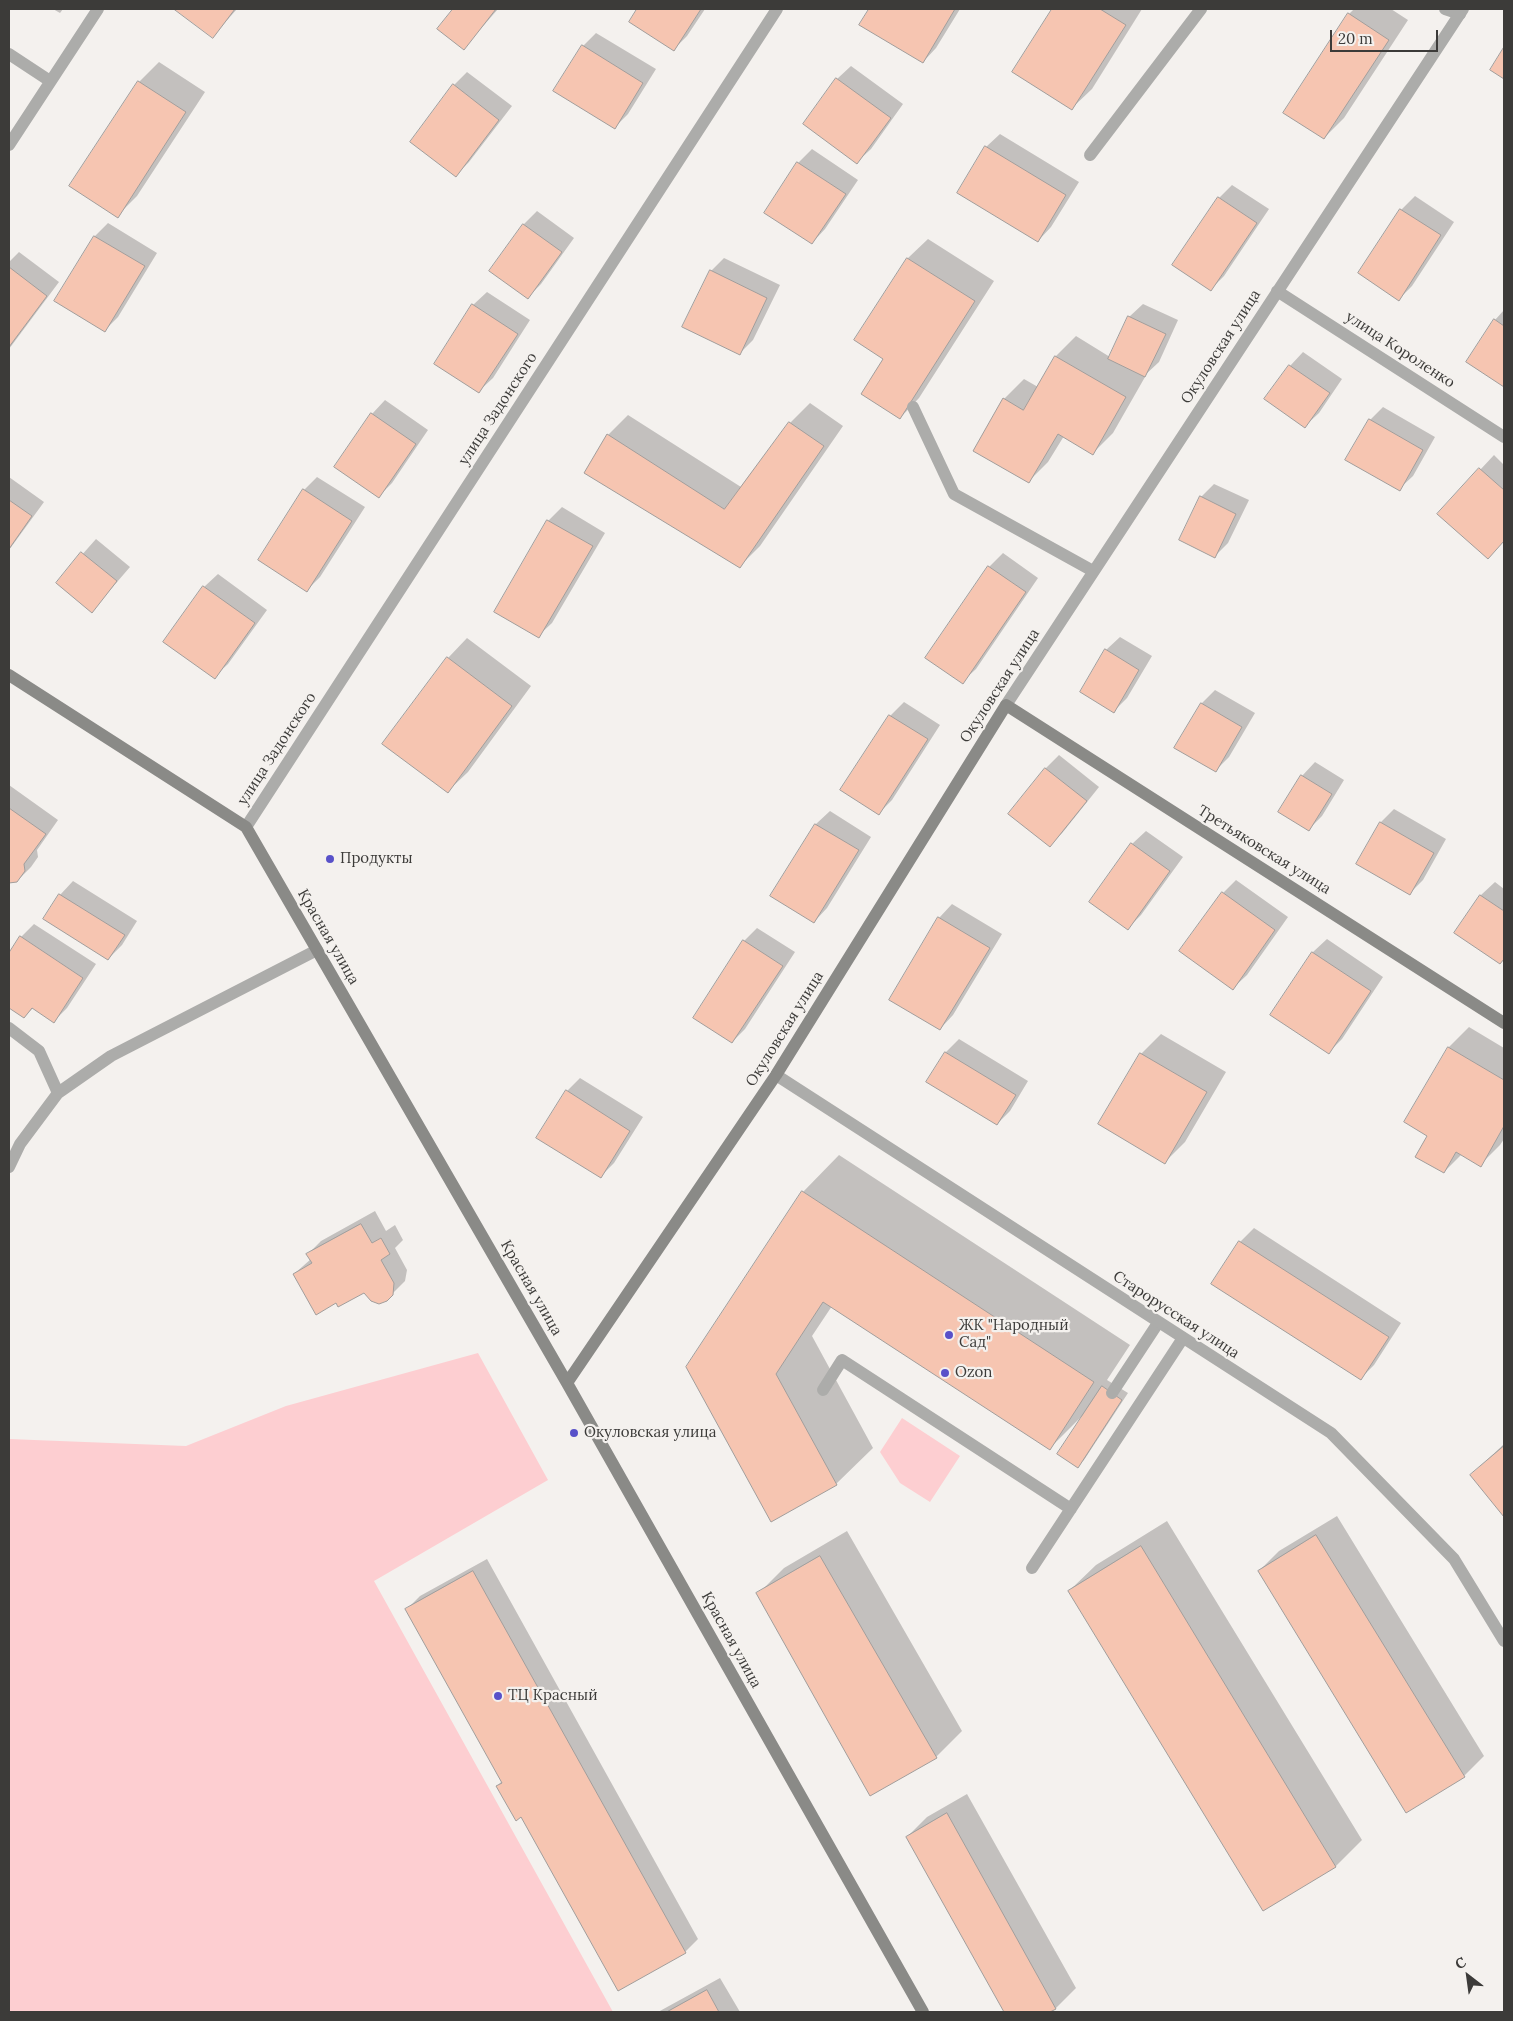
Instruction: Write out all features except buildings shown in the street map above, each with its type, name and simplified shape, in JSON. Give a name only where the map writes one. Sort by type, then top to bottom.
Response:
[{"type":"street","points":[[9,145],[98,9]]},
{"type":"street","name":"улица Задонского","points":[[246,827],[777,9]]},
{"type":"street","points":[[1090,155],[1201,9]]},
{"type":"street","points":[[1445,9],[1462,11]]},
{"type":"street","name":"Окуловская улица","points":[[567,1382],[776,1075],[1006,705],[1462,11]]},
{"type":"street","points":[[9,54],[50,81]]},
{"type":"street","name":"улица Короленко","points":[[1277,291],[1504,437]]},
{"type":"street","points":[[914,407],[954,494],[1093,571]]},
{"type":"street","name":"Красная улица","points":[[9,675],[246,827],[567,1382],[923,2012]]},
{"type":"street","name":"Третьяковская улица","points":[[1006,705],[1504,1023]]},
{"type":"street","points":[[9,1167],[20,1144],[58,1094],[111,1056],[317,950]]},
{"type":"street","points":[[9,1028],[39,1051],[58,1094]]},
{"type":"street","name":"Старорусская улица","points":[[776,1075],[1330,1433],[1454,1559],[1504,1641]]},
{"type":"street","points":[[1112,1393],[1158,1322]]},
{"type":"street","points":[[1032,1568],[1183,1338]]},
{"type":"street","points":[[823,1390],[842,1360],[1071,1509]]},
{"type":"shaded area","points":[[478,1353],[548,1480],[374,1581],[613,2012],[9,2012],[9,1439],[186,1446],[286,1406]]},
{"type":"shaded area","points":[[902,1418],[960,1456],[930,1502],[900,1483],[880,1452]]},
{"type":"place","name":"Продукты","points":[[330,859]]},
{"type":"place","name":"ЖК \"Народный Сад\"","points":[[949,1335]]},
{"type":"place","name":"Ozon","points":[[945,1373]]},
{"type":"place","name":"Окуловская улица","points":[[574,1433]]},
{"type":"place","name":"ТЦ Красный","points":[[498,1696]]}]
